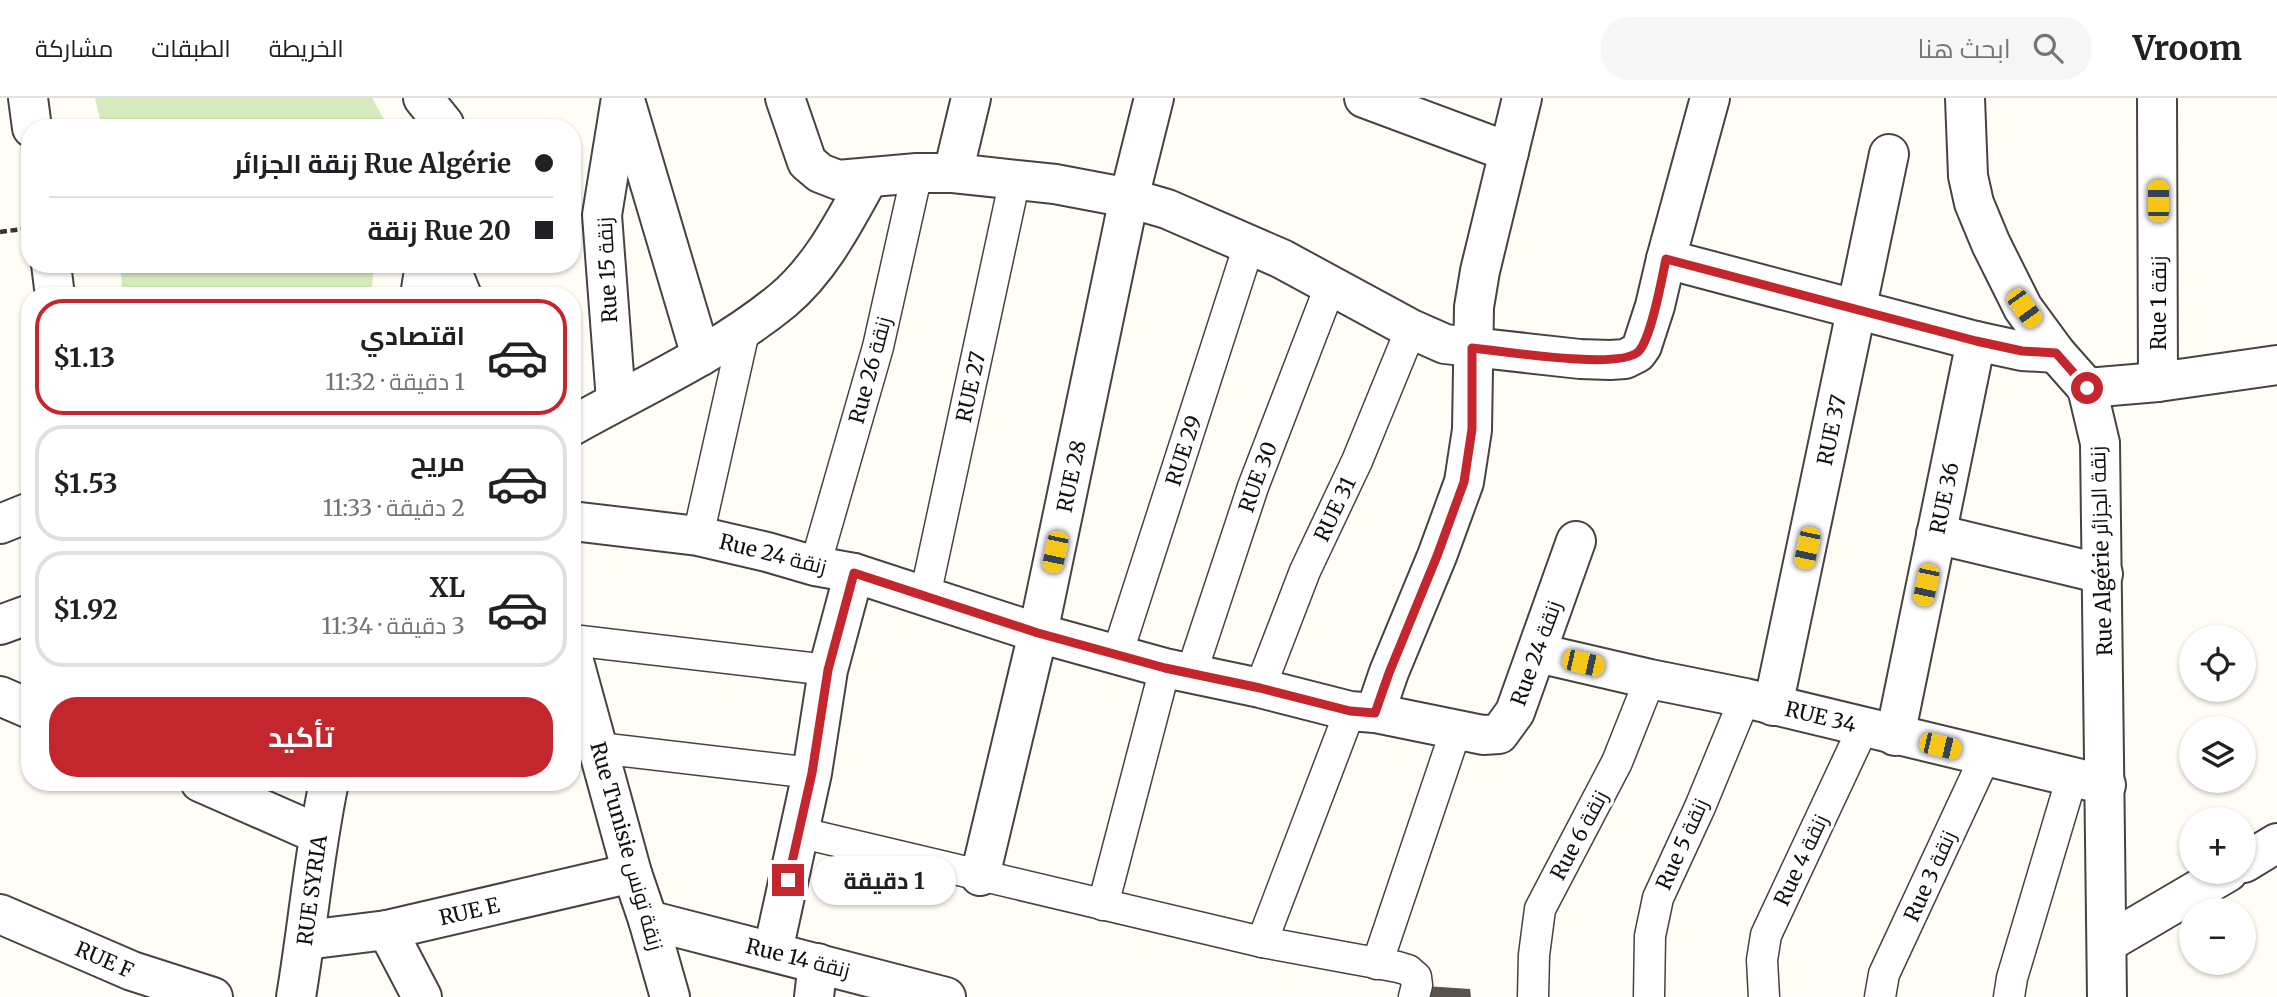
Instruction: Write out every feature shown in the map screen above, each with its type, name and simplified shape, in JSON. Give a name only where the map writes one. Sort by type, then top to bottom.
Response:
[{"type":"street","points":[[28,98],[31,119]]},
{"type":"street","points":[[623,98],[701,356]]},
{"type":"street","name":"Rue 15 زنقة","points":[[616,401],[602,215],[623,98]]},
{"type":"street","points":[[785,98],[804,155],[813,168],[838,180],[935,173],[1015,179],[1129,198],[1167,209],[1249,245],[1331,284],[1411,329],[1445,344],[1611,360],[1625,359],[1637,353],[1642,346],[1710,98]]},
{"type":"street","points":[[935,173],[971,98]]},
{"type":"street","name":"RUE 28","points":[[980,876],[1038,633],[1129,198],[1154,98]]},
{"type":"street","points":[[1364,98],[1509,152]]},
{"type":"street","points":[[1262,942],[1362,712],[1389,673],[1464,482],[1472,429],[1474,307],[1480,271],[1522,98]]},
{"type":"street","name":"Rue Algérie زنقة الجزائر","points":[[1965,98],[1968,176],[1974,203],[1991,244],[2024,308],[2056,353],[2087,388],[2100,443],[2103,574],[2089,781],[2107,943],[2107,997]]},
{"type":"street","name":"Rue 1 زنقة","points":[[2157,98],[2158,382]]},
{"type":"street","name":"RUE 37","points":[[1759,702],[1856,310],[1889,153]]},
{"type":"street","name":"Rue 26 زنقة","points":[[815,566],[878,347],[897,269],[935,173]]},
{"type":"street","points":[[581,421],[701,356],[784,299],[834,241],[868,179]]},
{"type":"street","name":"RUE 27","points":[[925,596],[1015,179]]},
{"type":"street","name":"RUE 29","points":[[1117,655],[1249,245]]},
{"type":"street","points":[[1666,259],[1976,341],[2022,351],[2056,353]]},
{"type":"street","name":"RUE 30","points":[[1102,905],[1178,671],[1331,284]]},
{"type":"street","points":[[698,536],[745,327]]},
{"type":"street","name":"RUE 31","points":[[1260,688],[1305,571],[1357,461],[1411,329]]},
{"type":"street","name":"RUE 36","points":[[1879,732],[1936,534],[1976,341]]},
{"type":"street","points":[[2087,388],[2158,382],[2277,365]]},
{"type":"street","points":[[0,524],[21,516]]},
{"type":"street","name":"Rue 24 زنقة","points":[[581,522],[698,536],[815,566],[854,573],[1038,633],[1178,671],[1362,712],[1483,735],[1501,732],[1515,712],[1576,541]]},
{"type":"street","points":[[1936,534],[2103,574]]},
{"type":"street","points":[[773,951],[812,773],[828,670],[854,573]]},
{"type":"street","points":[[0,625],[21,617]]},
{"type":"street","points":[[581,641],[828,670]]},
{"type":"street","name":"RUE 34","points":[[1538,653],[1759,702],[2089,781]]},
{"type":"street","name":"Rue 6 زنقة","points":[[1533,997],[1536,929],[1540,909],[1617,762],[1650,679]]},
{"type":"street","points":[[0,696],[21,705]]},
{"type":"street","name":"Rue 5 زنقة","points":[[1649,997],[1650,936],[1658,898],[1700,807],[1759,702]]},
{"type":"street","name":"Rue Tunisie زنقة تونس","points":[[581,709],[599,748],[632,873],[670,997]]},
{"type":"street","points":[[1377,964],[1456,730]]},
{"type":"street","name":"Rue 4 زنقة","points":[[1764,997],[1762,960],[1766,934],[1879,732]]},
{"type":"street","points":[[599,748],[812,773]]},
{"type":"street","name":"Rue 3 زنقة","points":[[1880,997],[1884,974],[1985,757]]},
{"type":"street","points":[[2009,997],[2012,978],[2089,781]]},
{"type":"street","points":[[220,791],[318,834]]},
{"type":"street","name":"RUE SYRIA","points":[[293,997],[306,940],[318,834],[326,791]]},
{"type":"street","points":[[798,832],[1262,942],[1398,967],[1413,973],[1417,985],[1414,997]]},
{"type":"street","points":[[2256,856],[2277,843]]},
{"type":"street","name":"RUE E","points":[[306,940],[387,930],[632,873]]},
{"type":"street","points":[[2107,943],[2208,884]]},
{"type":"street","name":"RUE F","points":[[0,914],[124,984],[212,997]]},
{"type":"street","name":"Rue 14 زنقة","points":[[648,920],[773,951],[816,980],[938,996]]},
{"type":"street","points":[[387,930],[422,997]]},
{"type":"path","points":[[0,232],[21,229]]},
{"type":"green space","points":[[95,98],[372,98],[384,119],[100,119]]},
{"type":"green space","points":[[121,273],[373,273],[372,287],[122,287]]},
{"type":"building","points":[[1425,986],[1470,989],[1471,997],[1422,997]]},
{"type":"route","points":[[788,880],[812,773],[828,670],[854,573],[1038,633],[1165,668],[1350,711],[1375,713],[1464,482],[1472,429],[1472,348],[1580,359],[1625,359],[1637,353],[1642,346],[1666,259],[1976,341],[2022,351],[2056,353],[2087,388]]}]
